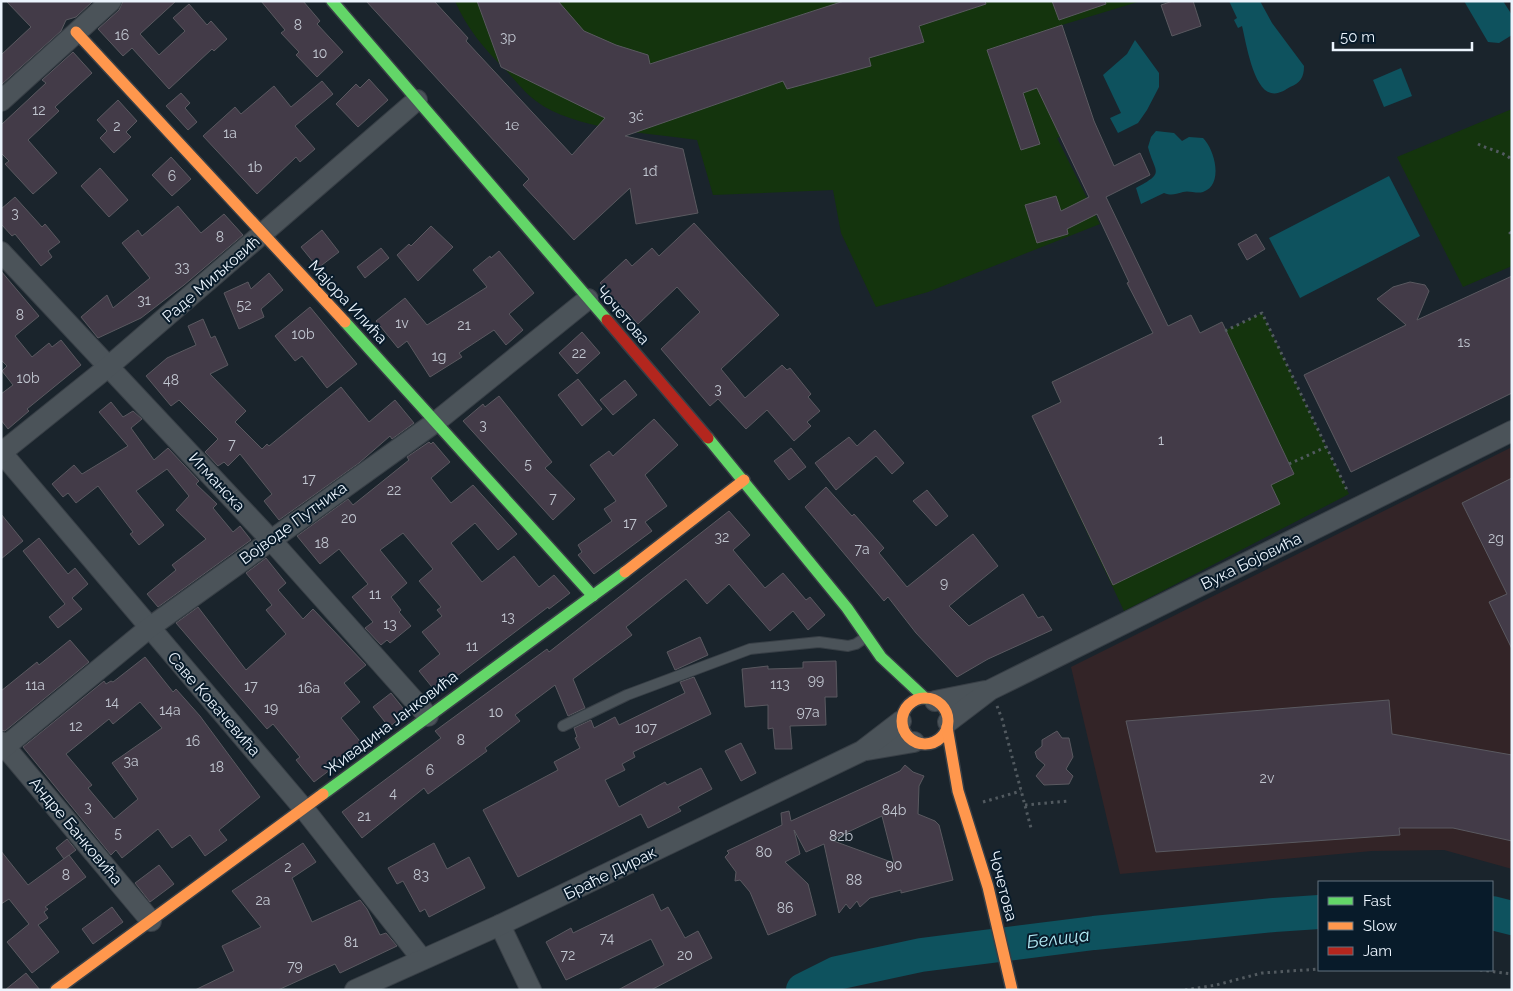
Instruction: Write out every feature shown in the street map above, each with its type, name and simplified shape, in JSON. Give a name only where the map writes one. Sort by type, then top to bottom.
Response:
[{"type":"street","points":[[1,101],[111,1]]},
{"type":"street","name":"Чочетова","points":[[332,1],[744,480],[847,608],[881,657],[930,699],[943,707],[958,791],[993,909],[1012,990]]},
{"type":"street","name":"Мајора Илића","points":[[76,32],[437,421],[593,596]]},
{"type":"street","name":"Раде Миљковић","points":[[1,452],[108,367],[264,234],[416,100]]},
{"type":"street","name":"Игманска","points":[[1,252],[270,539],[428,716]]},
{"type":"street","name":"Војводе Путника","points":[[3,746],[148,628],[437,421],[588,299]]},
{"type":"street","name":"Вука Бојовића","points":[[947,725],[990,690],[1512,431]]},
{"type":"street","name":"Саве Ковачевића","points":[[1,452],[148,628],[304,809],[422,959]]},
{"type":"street","name":"Живадина Јанковића","points":[[56,990],[593,596],[744,480]]},
{"type":"street","name":"Чочетова","points":[[881,657],[891,685]]},
{"type":"street","name":"Вука Бојовића","points":[[930,699],[990,690]]},
{"type":"street","points":[[902,718],[911,702],[930,699]]},
{"type":"street","points":[[897,700],[904,731],[929,757]]},
{"type":"street","name":"Браће Дирак","points":[[355,990],[500,926],[862,751],[902,718]]},
{"type":"street","points":[[917,743],[936,741],[947,725]]},
{"type":"street","name":"Браће Дирак","points":[[862,751],[917,743]]},
{"type":"street","name":"Андре Банковића","points":[[3,746],[151,921]]},
{"type":"street","name":"Чочетова","points":[[942,773],[958,791]]},
{"type":"street","points":[[500,926],[532,990]]},
{"type":"lane","points":[[564,726],[627,695],[750,649],[818,642],[848,646],[856,644],[867,637]]},
{"type":"path","points":[[1478,144],[1493,151],[1506,154],[1512,160]]},
{"type":"path","points":[[1226,330],[1262,313],[1356,508]]},
{"type":"path","points":[[1289,464],[1326,447]]},
{"type":"path","points":[[990,690],[1002,719],[1031,828]]},
{"type":"path","points":[[963,808],[1021,791]]},
{"type":"path","points":[[1025,805],[1068,801]]},
{"type":"path","points":[[1185,990],[1216,985],[1262,973],[1318,969]]},
{"type":"path","points":[[1488,971],[1512,974]]},
{"type":"shaded area","points":[[1512,447],[1512,869],[1444,850],[1372,851],[1120,874],[1071,667]]},
{"type":"green space","points":[[455,1],[1141,1],[1062,25],[1095,125],[1057,138],[1100,224],[928,292],[876,307],[841,233],[833,190],[713,195],[697,140],[613,129],[552,111],[527,94],[489,53],[470,29]]},
{"type":"green space","points":[[1512,109],[1512,266],[1463,287],[1397,157]]},
{"type":"green space","points":[[1262,313],[1349,494],[1124,611],[1032,416],[1061,402],[1052,382],[1191,315],[1200,333],[1222,322],[1226,330]]},
{"type":"water","points":[[1229,1],[1260,1],[1272,23],[1304,66],[1299,82],[1279,93],[1271,93],[1265,90],[1255,74],[1242,26],[1238,28],[1234,20],[1237,18]]},
{"type":"water","points":[[1464,1],[1503,1],[1512,15],[1512,35],[1499,43],[1488,42]]},
{"type":"water","points":[[1135,40],[1159,73],[1159,87],[1138,123],[1118,133],[1110,118],[1121,113],[1103,75],[1127,54]]},
{"type":"water","points":[[1401,68],[1412,96],[1384,107],[1373,80]]},
{"type":"water","points":[[1156,131],[1174,133],[1182,141],[1189,137],[1203,138],[1214,159],[1215,175],[1214,182],[1210,188],[1203,192],[1185,192],[1171,195],[1164,193],[1141,204],[1136,188],[1152,179],[1156,172],[1148,147],[1151,137]]},
{"type":"water","points":[[1389,176],[1420,236],[1300,298],[1269,238]]},
{"type":"building","points":[[6,1],[93,1],[76,17],[66,20],[61,31],[1,85],[1,55],[31,27]]},
{"type":"building","points":[[123,1],[176,1],[140,34],[159,55],[185,31],[173,18],[189,4],[207,25],[211,21],[227,39],[214,51],[212,49],[169,89],[132,48],[123,56],[98,29],[119,10]]},
{"type":"building","points":[[261,1],[303,1],[320,21],[317,24],[343,52],[317,77],[296,55],[299,52],[281,33],[285,30]]},
{"type":"building","points":[[366,1],[434,1],[468,38],[466,41],[572,155],[605,118],[501,67],[477,1],[558,1],[584,31],[616,45],[648,55],[650,64],[844,1],[985,1],[986,4],[919,26],[924,42],[869,58],[871,66],[787,89],[783,81],[625,136],[683,149],[698,213],[636,224],[630,188],[574,240],[523,185],[529,179]]},
{"type":"building","points":[[1052,1],[1105,1],[1106,4],[1059,20]]},
{"type":"building","points":[[1173,1],[1193,1],[1201,26],[1172,36],[1161,5]]},
{"type":"building","points":[[1062,25],[1094,121],[1114,166],[1140,153],[1150,175],[1106,197],[1168,326],[1191,315],[1200,333],[1222,322],[1294,474],[1271,485],[1280,504],[1113,585],[1032,416],[1061,402],[1052,382],[1153,333],[1127,283],[1129,282],[1097,214],[1067,229],[1068,234],[1037,243],[1025,205],[1056,196],[1061,211],[1089,197],[1037,88],[1023,93],[1040,144],[1021,150],[987,50]]},
{"type":"building","points":[[73,52],[92,73],[55,107],[59,111],[28,140],[57,173],[33,194],[5,164],[9,161],[1,153],[1,125],[46,83],[42,80]]},
{"type":"building","points":[[369,79],[388,100],[358,127],[336,104],[356,84],[360,88]]},
{"type":"building","points":[[322,81],[333,94],[295,126],[315,149],[300,162],[296,157],[257,194],[203,136],[235,107],[241,114],[274,86],[291,107]]},
{"type":"building","points":[[181,93],[190,103],[185,108],[197,122],[188,130],[166,106]]},
{"type":"building","points":[[118,100],[137,121],[126,132],[131,137],[114,153],[100,138],[107,131],[97,120]]},
{"type":"building","points":[[171,157],[191,179],[172,196],[152,175]]},
{"type":"building","points":[[100,168],[128,200],[109,217],[81,186]]},
{"type":"building","points":[[15,197],[42,227],[45,224],[60,242],[48,251],[52,257],[41,266],[15,234],[12,236],[1,224],[1,209]]},
{"type":"building","points":[[178,206],[201,233],[224,214],[243,235],[184,285],[141,318],[98,338],[81,317],[107,295],[113,308],[150,278],[122,243],[138,230],[142,236]]},
{"type":"building","points":[[694,223],[779,315],[721,369],[745,398],[782,365],[787,370],[790,368],[811,394],[808,397],[820,411],[807,422],[811,426],[794,441],[767,410],[746,429],[718,399],[710,406],[661,349],[700,312],[677,287],[638,324],[600,283],[626,259],[632,266],[652,248],[659,256]]},
{"type":"building","points":[[431,226],[453,247],[418,281],[397,255],[409,244],[411,246]]},
{"type":"building","points":[[322,230],[339,252],[318,268],[301,247]]},
{"type":"building","points":[[1256,234],[1265,249],[1247,260],[1238,244]]},
{"type":"building","points":[[381,248],[389,258],[365,278],[357,267]]},
{"type":"building","points":[[499,251],[534,293],[509,314],[523,330],[506,345],[494,330],[459,353],[462,357],[430,377],[407,341],[398,348],[376,321],[405,298],[427,325],[487,287],[473,270]]},
{"type":"building","points":[[1,271],[39,316],[15,336],[32,357],[49,343],[52,347],[61,340],[81,365],[27,409],[29,411],[8,429],[1,420],[1,394],[13,385],[2,371],[7,366],[1,360]]},
{"type":"building","points":[[269,273],[283,290],[261,309],[264,317],[239,329],[224,293],[248,282],[251,289]]},
{"type":"building","points":[[1512,276],[1512,393],[1351,472],[1304,375],[1406,325],[1377,299],[1393,287],[1410,282],[1425,285],[1429,291],[1417,320]]},
{"type":"building","points":[[310,307],[357,364],[327,388],[302,356],[295,361],[275,336]]},
{"type":"building","points":[[203,319],[211,338],[215,336],[228,365],[210,374],[246,411],[235,422],[262,449],[267,444],[269,446],[341,387],[369,422],[395,400],[414,423],[392,439],[390,436],[359,463],[279,520],[264,501],[272,494],[240,454],[228,466],[224,462],[218,466],[205,452],[218,439],[179,400],[171,406],[146,376],[167,358],[196,345],[188,326]]},
{"type":"building","points":[[582,332],[600,353],[577,374],[559,353]]},
{"type":"building","points":[[578,379],[602,409],[582,426],[558,395]]},
{"type":"building","points":[[625,380],[637,395],[613,415],[600,400]]},
{"type":"building","points":[[499,396],[552,462],[545,468],[575,499],[553,520],[463,421],[483,404],[485,407]]},
{"type":"building","points":[[111,402],[123,417],[133,411],[142,419],[131,428],[154,460],[168,448],[199,481],[196,484],[217,504],[213,508],[233,532],[240,526],[251,540],[158,607],[147,594],[176,570],[172,565],[206,539],[176,510],[189,496],[167,469],[136,491],[164,525],[139,545],[130,534],[133,532],[98,486],[76,503],[68,493],[63,497],[52,484],[74,465],[82,474],[128,446],[99,412]]},
{"type":"building","points":[[654,419],[678,445],[645,475],[667,506],[645,522],[652,531],[594,574],[578,555],[582,552],[578,545],[612,521],[604,509],[616,501],[590,465],[609,451],[613,456]]},
{"type":"building","points":[[875,430],[904,463],[892,474],[876,456],[836,490],[815,463],[849,437],[857,446]]},
{"type":"building","points":[[429,442],[431,444],[433,442],[450,462],[431,478],[451,503],[473,485],[517,534],[498,550],[475,523],[451,543],[482,582],[514,556],[539,587],[554,575],[570,593],[549,609],[548,607],[436,692],[419,671],[440,654],[422,632],[442,616],[437,610],[441,607],[419,581],[433,569],[403,533],[380,550],[407,583],[391,597],[401,610],[399,612],[411,626],[390,643],[387,640],[381,645],[365,628],[373,622],[352,597],[368,584],[339,549],[320,564],[297,536],[348,499],[353,505],[409,460],[407,457]]},
{"type":"building","points":[[791,448],[806,467],[789,480],[774,461]]},
{"type":"building","points":[[1512,478],[1512,649],[1489,602],[1507,594],[1462,503]]},
{"type":"building","points":[[826,487],[852,516],[854,514],[884,548],[879,553],[907,587],[973,534],[998,566],[949,606],[969,626],[1023,594],[1038,618],[1043,616],[1052,630],[988,659],[957,677],[916,633],[888,597],[884,601],[805,507]]},
{"type":"building","points":[[927,490],[948,516],[936,526],[913,501]]},
{"type":"building","points":[[729,511],[750,535],[733,550],[765,588],[783,573],[806,600],[810,597],[825,615],[808,630],[793,611],[770,631],[729,584],[707,604],[686,579],[626,627],[632,635],[573,679],[585,708],[568,716],[555,685],[515,715],[520,721],[485,748],[487,751],[428,794],[424,788],[362,838],[342,812],[441,738],[435,731],[547,649],[549,652]]},
{"type":"building","points":[[1,514],[23,541],[1,559]]},
{"type":"building","points":[[39,538],[68,574],[75,568],[88,584],[72,598],[82,609],[58,628],[49,617],[65,604],[23,551]]},
{"type":"building","points":[[266,558],[286,583],[278,590],[303,619],[313,609],[366,665],[344,683],[360,702],[341,718],[363,745],[314,782],[296,760],[300,757],[273,724],[267,729],[176,623],[198,607],[246,670],[286,634],[266,610],[272,605],[246,573]]},
{"type":"building","points":[[700,637],[708,655],[675,670],[667,652]]},
{"type":"building","points":[[70,640],[89,662],[5,731],[1,730],[1,691],[37,662],[39,665]]},
{"type":"building","points":[[145,657],[173,692],[176,689],[200,716],[260,797],[219,830],[227,840],[205,856],[190,835],[172,848],[158,829],[122,858],[116,850],[111,855],[23,747],[104,681],[106,684],[111,681],[113,682]],"holes":[[[140,702],[162,728],[112,763],[138,799],[114,819],[88,788],[92,785],[66,754],[109,719],[113,724]]]},
{"type":"building","points":[[836,661],[837,697],[825,697],[826,725],[790,726],[792,749],[775,749],[773,728],[768,729],[768,705],[745,707],[742,669],[768,666],[768,669],[803,668],[803,662]]},
{"type":"building","points":[[694,677],[711,714],[633,752],[635,757],[622,764],[625,770],[605,780],[619,807],[665,782],[667,785],[701,768],[712,789],[678,807],[681,811],[648,828],[641,814],[518,877],[483,810],[558,770],[554,762],[580,748],[575,738],[577,737],[574,728],[591,720],[594,728],[615,717],[619,725],[685,693],[680,682]]},
{"type":"building","points":[[391,693],[407,713],[389,727],[373,707]]},
{"type":"building","points":[[1389,700],[1392,734],[1512,755],[1512,841],[1453,828],[1399,828],[1400,835],[1156,852],[1126,721]]},
{"type":"building","points":[[1057,731],[1062,738],[1069,738],[1073,757],[1066,769],[1073,776],[1069,784],[1044,785],[1036,776],[1045,765],[1037,758],[1035,752],[1042,746],[1042,740]]},
{"type":"building","points":[[741,743],[756,773],[741,781],[725,751]]},
{"type":"building","points":[[905,765],[913,772],[924,776],[919,786],[918,814],[935,821],[939,825],[953,880],[901,893],[901,890],[870,898],[860,907],[857,901],[850,909],[846,904],[839,913],[824,844],[806,852],[794,830],[800,854],[785,862],[808,884],[816,915],[768,935],[750,892],[740,880],[735,881],[736,872],[725,857],[729,853],[727,851],[782,825],[781,813],[789,811],[791,821],[900,771]],"holes":[[[882,816],[894,863],[831,840]]]},
{"type":"building","points":[[67,839],[76,850],[64,859],[56,848]]},
{"type":"building","points":[[303,843],[316,862],[292,878],[312,922],[360,900],[367,909],[380,935],[386,933],[397,946],[340,973],[335,964],[278,990],[195,990],[234,971],[222,946],[261,927],[232,891]]},
{"type":"building","points":[[434,843],[447,869],[469,857],[485,888],[429,917],[425,909],[420,912],[403,881],[397,884],[388,868]]},
{"type":"building","points":[[1,851],[28,885],[69,855],[86,877],[45,907],[48,909],[44,912],[48,918],[38,925],[59,952],[32,973],[7,942],[29,924],[9,899],[1,904]]},
{"type":"building","points":[[159,865],[174,884],[150,902],[135,883]]},
{"type":"building","points":[[653,894],[661,911],[668,907],[685,938],[698,931],[712,958],[651,990],[618,990],[664,965],[651,939],[566,980],[546,942],[571,928],[573,933]]},
{"type":"building","points":[[112,907],[123,922],[93,944],[82,929]]},
{"type":"building","points":[[26,973],[40,990],[5,990]]},
{"type":"waterway","name":"Белица","points":[[803,990],[837,973],[921,955],[1094,933],[1318,912]]},
{"type":"waterway","name":"Белица","points":[[1493,913],[1512,918]]},
{"type":"traffic: fast","points":[[332,1],[607,320]]},
{"type":"traffic: fast","points":[[345,322],[593,596]]},
{"type":"traffic: fast","points":[[708,438],[847,608],[881,657],[925,698]]},
{"type":"traffic: fast","points":[[323,794],[625,572]]},
{"type":"traffic: slow","points":[[76,32],[345,322]]},
{"type":"traffic: slow","points":[[625,572],[744,480]]},
{"type":"traffic: slow","points":[[920,698],[930,698],[944,708],[948,721],[944,734],[938,740],[930,744],[920,744],[906,734],[902,726],[902,716],[912,702],[920,698]]},
{"type":"traffic: slow","points":[[947,727],[958,791],[988,887],[1012,990]]},
{"type":"traffic: slow","points":[[56,990],[323,794]]},
{"type":"traffic: jam","points":[[607,320],[708,438]]}]
